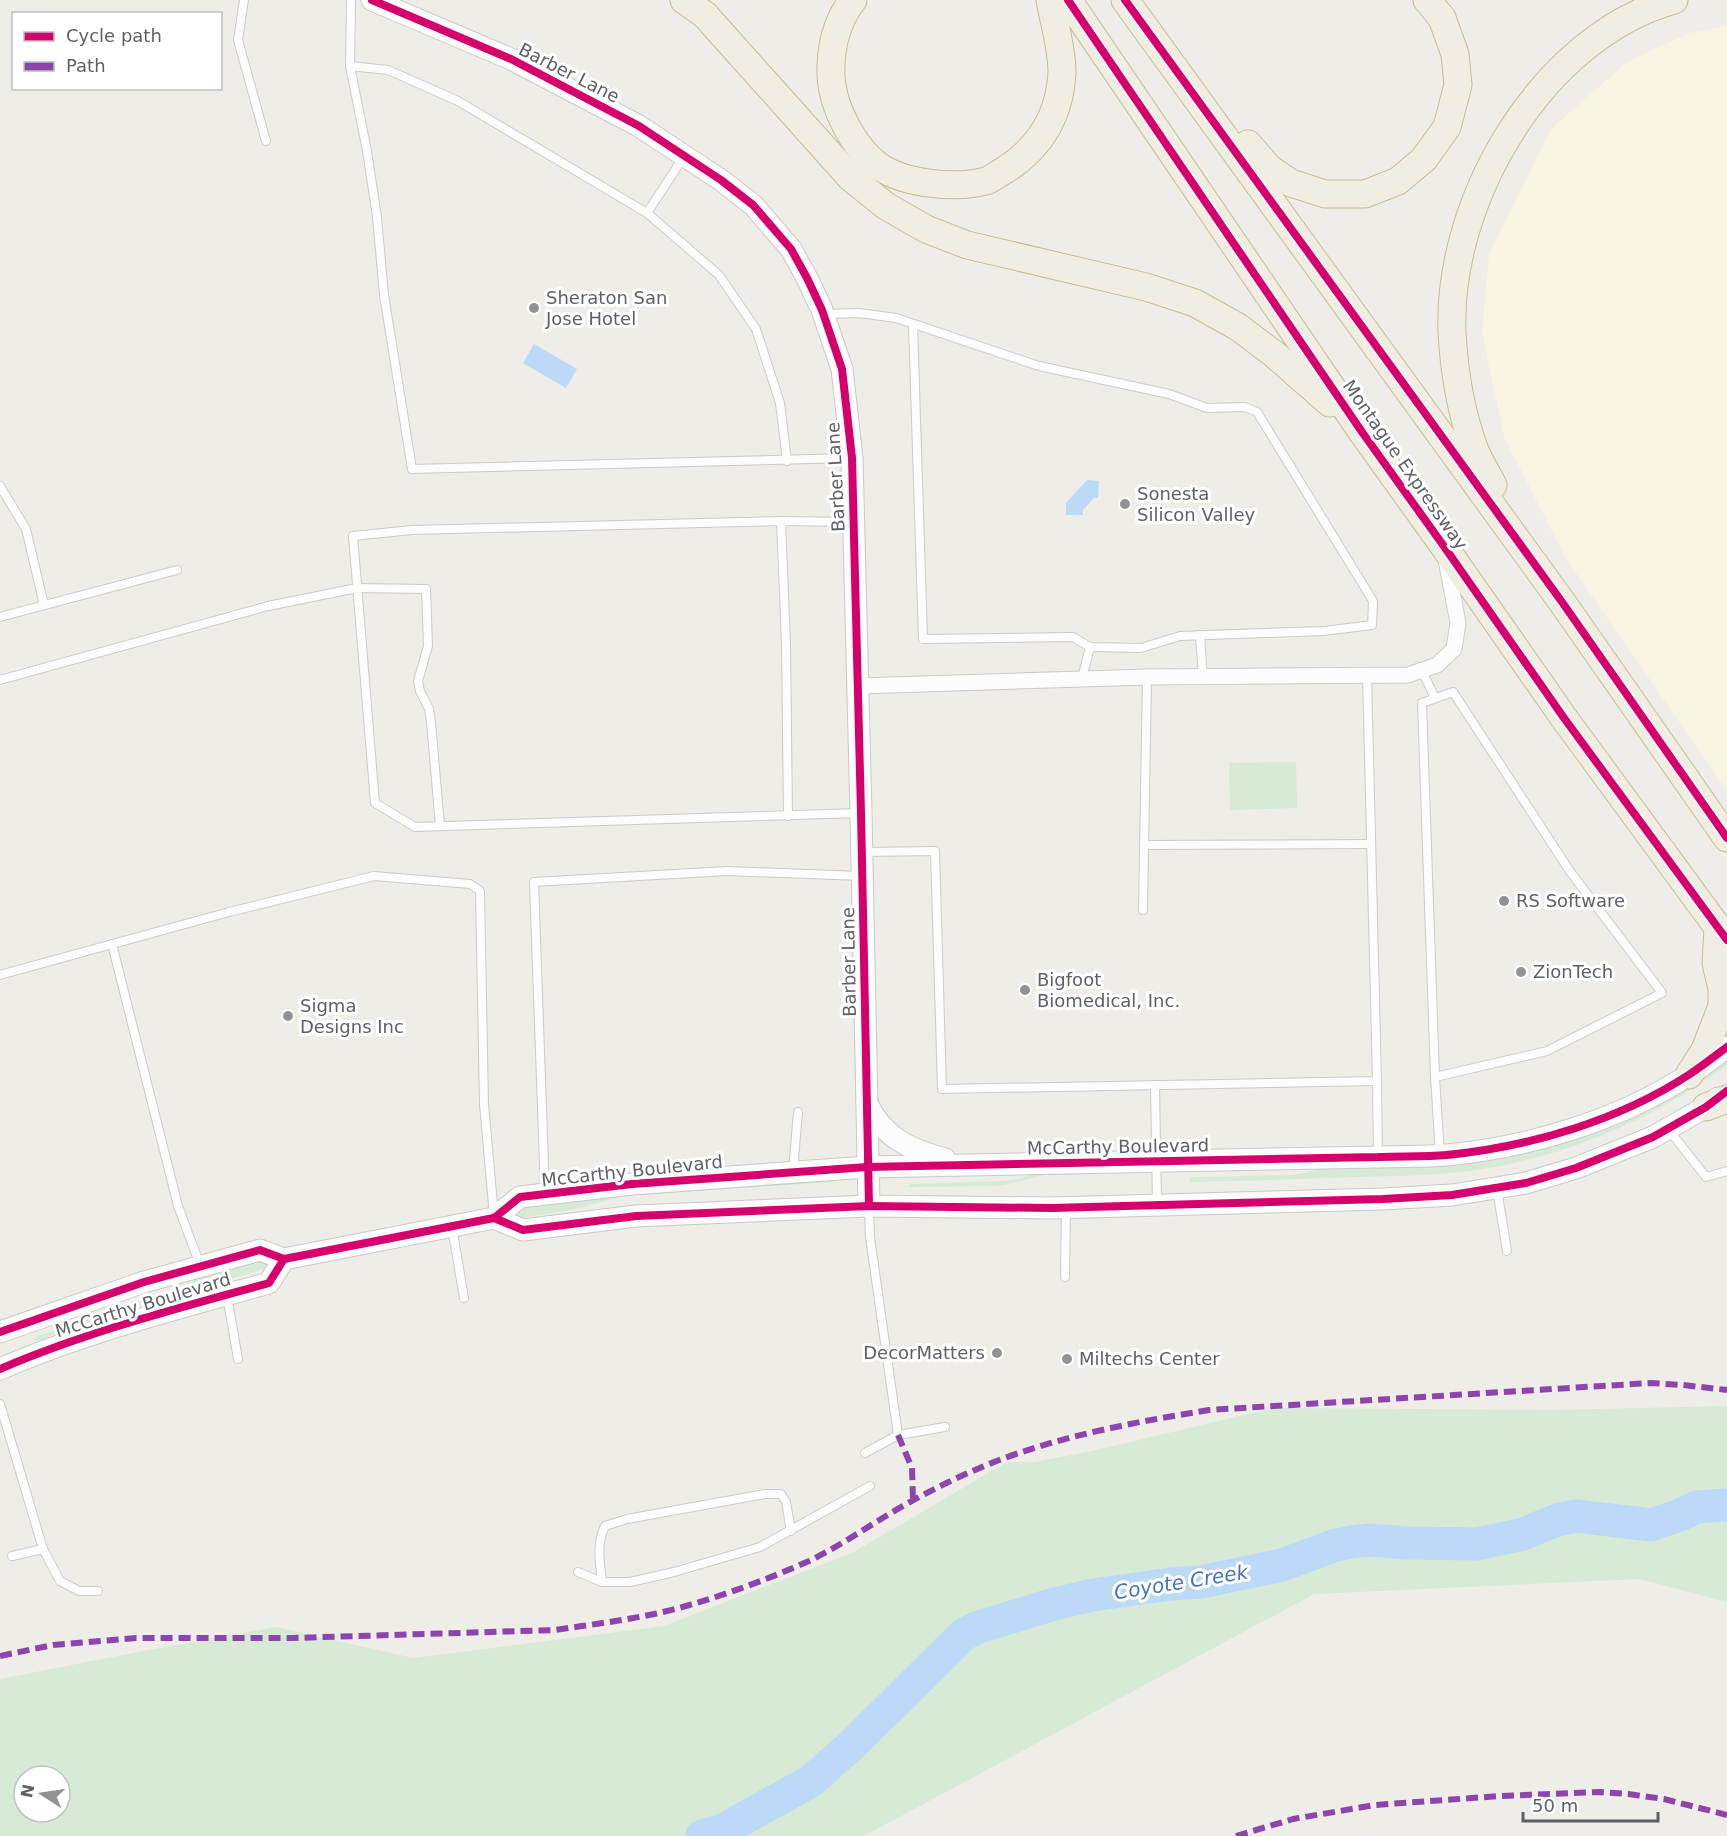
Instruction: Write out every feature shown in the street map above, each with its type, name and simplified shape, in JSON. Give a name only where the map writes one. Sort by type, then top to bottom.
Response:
[{"type":"highway","points":[[684,0],[705,15],[851,178],[886,206],[926,230],[968,245],[1146,287],[1195,303],[1238,327],[1274,354],[1362,432]]},
{"type":"highway","points":[[853,0],[837,30],[830,57],[835,103],[853,138],[880,167],[911,180],[947,186],[987,181],[1020,160],[1038,143],[1056,110],[1062,72],[1050,0]]},
{"type":"highway","points":[[1131,8],[1270,169],[1291,183],[1325,194],[1365,195],[1398,181],[1424,159],[1447,127],[1458,85],[1455,54],[1442,18],[1427,0]]},
{"type":"highway","points":[[1562,602],[1499,498],[1475,449],[1459,391],[1452,332],[1455,275],[1468,220],[1490,165],[1521,114],[1559,71],[1602,34],[1654,6],[1674,0]]},
{"type":"highway","points":[[1131,8],[1562,602],[1727,838]]},
{"type":"highway","name":"Montague Expressway","points":[[1075,10],[1362,432],[1564,718],[1722,934]]},
{"type":"highway","points":[[1689,1075],[1705,1050],[1722,1006],[1722,989],[1716,963],[1722,934]]},
{"type":"main road","name":"Barber Lane","points":[[372,0],[511,59],[639,126],[721,180],[745,199],[791,249],[823,315],[842,369],[852,458],[869,1206]]},
{"type":"main road","name":"McCarthy Boulevard","points":[[0,1332],[144,1282],[260,1250],[284,1259],[494,1218],[520,1197],[632,1184],[867,1167],[1440,1155],[1516,1144],[1565,1132],[1636,1104],[1689,1075],[1727,1047]]},
{"type":"main road","points":[[494,1218],[523,1230],[636,1216],[869,1206],[1066,1208],[1452,1195],[1526,1183],[1576,1168],[1653,1137],[1720,1099]]},
{"type":"main road","points":[[867,1102],[874,1118],[893,1138],[926,1154],[969,1165]]},
{"type":"main road","name":"McCarthy Boulevard","points":[[0,1369],[29,1356],[149,1316],[269,1282],[284,1259]]},
{"type":"street","points":[[858,686],[1082,678],[1408,675],[1437,665],[1454,649],[1458,623],[1443,545]]},
{"type":"lane","points":[[244,0],[238,40],[266,141]]},
{"type":"lane","points":[[351,0],[350,66],[377,217],[384,295],[412,469],[852,458]]},
{"type":"lane","points":[[350,66],[388,70],[459,101],[647,213],[719,275],[756,329],[780,403],[787,460]]},
{"type":"lane","points":[[647,213],[684,156]]},
{"type":"lane","points":[[823,315],[859,313],[896,318],[914,324],[1039,366],[1169,394],[1207,408],[1245,407],[1257,412],[1373,601],[1372,625],[1324,631],[1180,636],[1141,648],[1090,646],[1073,637],[922,639],[914,324]]},
{"type":"lane","points":[[0,486],[26,529],[44,605]]},
{"type":"lane","points":[[781,521],[786,644],[788,816]]},
{"type":"lane","points":[[854,522],[781,521],[412,530],[353,536],[375,803],[415,827],[861,813]]},
{"type":"lane","points":[[0,617],[177,570]]},
{"type":"lane","points":[[0,680],[268,606],[357,588],[426,589],[428,646],[418,681],[429,709],[431,722],[440,826]]},
{"type":"lane","points":[[1200,635],[1203,677]]},
{"type":"lane","points":[[1082,678],[1090,646]]},
{"type":"lane","points":[[1422,670],[1435,698]]},
{"type":"lane","points":[[1367,675],[1378,1157]]},
{"type":"lane","points":[[1143,910],[1147,677]]},
{"type":"lane","points":[[1435,1077],[1547,1051],[1662,993],[1569,870],[1453,692],[1422,703],[1435,1077],[1440,1155]]},
{"type":"lane","points":[[1144,845],[1371,844]]},
{"type":"lane","points":[[862,852],[935,851],[942,1089],[1377,1081]]},
{"type":"lane","points":[[545,1194],[534,882],[727,871],[863,876]]},
{"type":"lane","points":[[0,975],[228,912],[374,876],[470,884],[480,891],[484,1104],[494,1218]]},
{"type":"lane","points":[[112,944],[178,1206],[200,1267]]},
{"type":"lane","points":[[1155,1085],[1157,1205]]},
{"type":"lane","points":[[793,1172],[798,1112]]},
{"type":"lane","points":[[1668,1128],[1706,1177],[1727,1171]]},
{"type":"lane","points":[[1496,1188],[1507,1251]]},
{"type":"lane","points":[[869,1206],[870,1237],[898,1435]]},
{"type":"lane","points":[[1065,1277],[1066,1208]]},
{"type":"lane","points":[[452,1226],[464,1298]]},
{"type":"lane","points":[[226,1295],[238,1359]]},
{"type":"lane","points":[[0,1404],[43,1549],[60,1581],[79,1591],[98,1591]]},
{"type":"lane","points":[[865,1453],[898,1435],[945,1426]]},
{"type":"lane","points":[[578,1572],[602,1582],[630,1582],[760,1547],[870,1486]]},
{"type":"lane","points":[[602,1582],[600,1536],[605,1526],[627,1519],[765,1494],[781,1494],[786,1502],[791,1531]]},
{"type":"lane","points":[[12,1557],[43,1549]]},
{"type":"shaded area","points":[[1727,26],[1727,791],[1565,557],[1504,437],[1482,332],[1489,255],[1550,130],[1627,62],[1689,33]]},
{"type":"green space","points":[[1296,762],[1297,808],[1230,810],[1229,763]]},
{"type":"green space","points":[[1727,1060],[1727,1065],[1699,1084],[1641,1118],[1580,1144],[1515,1163],[1466,1171],[1419,1175],[1212,1182],[1191,1182],[1189,1180],[1200,1177],[1291,1175],[1323,1168],[1611,1125],[1671,1096]]},
{"type":"green space","points":[[1036,1172],[1132,1172],[1044,1175],[993,1186],[908,1187],[910,1184],[1004,1181],[1019,1179]]},
{"type":"green space","points":[[837,1179],[833,1182],[623,1196],[571,1210],[520,1218],[517,1214],[517,1208],[606,1193]]},
{"type":"green space","points":[[265,1256],[270,1264],[268,1268],[121,1311],[36,1341],[33,1340],[180,1286],[202,1274]]},
{"type":"green space","points":[[1727,1406],[1727,1602],[1639,1579],[1314,1594],[864,1836],[0,1836],[0,1679],[276,1627],[413,1658],[664,1626],[854,1552],[1007,1462],[1035,1462],[1092,1451],[1274,1408],[1554,1410]]},
{"type":"water","points":[[534,344],[577,369],[566,388],[523,363]]},
{"type":"water","points":[[1087,480],[1099,481],[1098,498],[1094,498],[1083,510],[1083,515],[1066,515],[1066,503]]},
{"type":"waterway","name":"Coyote Creek","points":[[702,1836],[723,1830],[811,1781],[854,1743],[964,1634],[979,1627],[1054,1604],[1093,1595],[1201,1582],[1282,1565],[1333,1546],[1351,1542],[1369,1540],[1477,1544],[1523,1534],[1557,1520],[1576,1516],[1651,1525],[1697,1507],[1727,1505]]},
{"type":"marked path","points":[[0,1656],[53,1645],[136,1638],[293,1638],[555,1630],[604,1623],[673,1609],[752,1584],[820,1556],[915,1499],[976,1469],[1042,1445],[1125,1425],[1209,1410],[1651,1383],[1727,1390]]},
{"type":"marked path","points":[[898,1435],[912,1468],[913,1500]]},
{"type":"marked path","points":[[1236,1836],[1293,1819],[1375,1805],[1500,1796],[1599,1792],[1628,1794],[1664,1799],[1727,1815]]},
{"type":"cycle path","points":[[372,0],[511,59],[639,126],[721,180],[753,205],[791,249],[822,310],[842,369],[852,458],[869,1206]]},
{"type":"cycle path","points":[[1068,0],[1362,432],[1564,718],[1727,940]]},
{"type":"cycle path","points":[[1125,0],[1562,602],[1727,838]]},
{"type":"cycle path","points":[[0,1332],[144,1282],[260,1250],[284,1259],[494,1218],[520,1197],[632,1184],[867,1167],[1421,1156],[1478,1151],[1542,1138],[1604,1118],[1663,1090],[1727,1047]]},
{"type":"cycle path","points":[[494,1218],[523,1230],[636,1216],[869,1206],[1052,1208],[1452,1195],[1526,1183],[1576,1168],[1653,1137],[1706,1107],[1727,1091]]},
{"type":"cycle path","points":[[0,1369],[99,1332],[269,1283],[284,1259]]},
{"type":"place","name":"Sheraton San Jose Hotel","points":[[534,308]]},
{"type":"place","name":"Sonesta Silicon Valley","points":[[1125,504]]},
{"type":"place","name":"RS Software","points":[[1504,901]]},
{"type":"place","name":"ZionTech","points":[[1521,972]]},
{"type":"place","name":"Bigfoot Biomedical, Inc.","points":[[1025,990]]},
{"type":"place","name":"Sigma Designs Inc","points":[[288,1016]]},
{"type":"place","name":"DecorMatters","points":[[997,1353]]},
{"type":"place","name":"Miltechs Center","points":[[1067,1359]]}]
